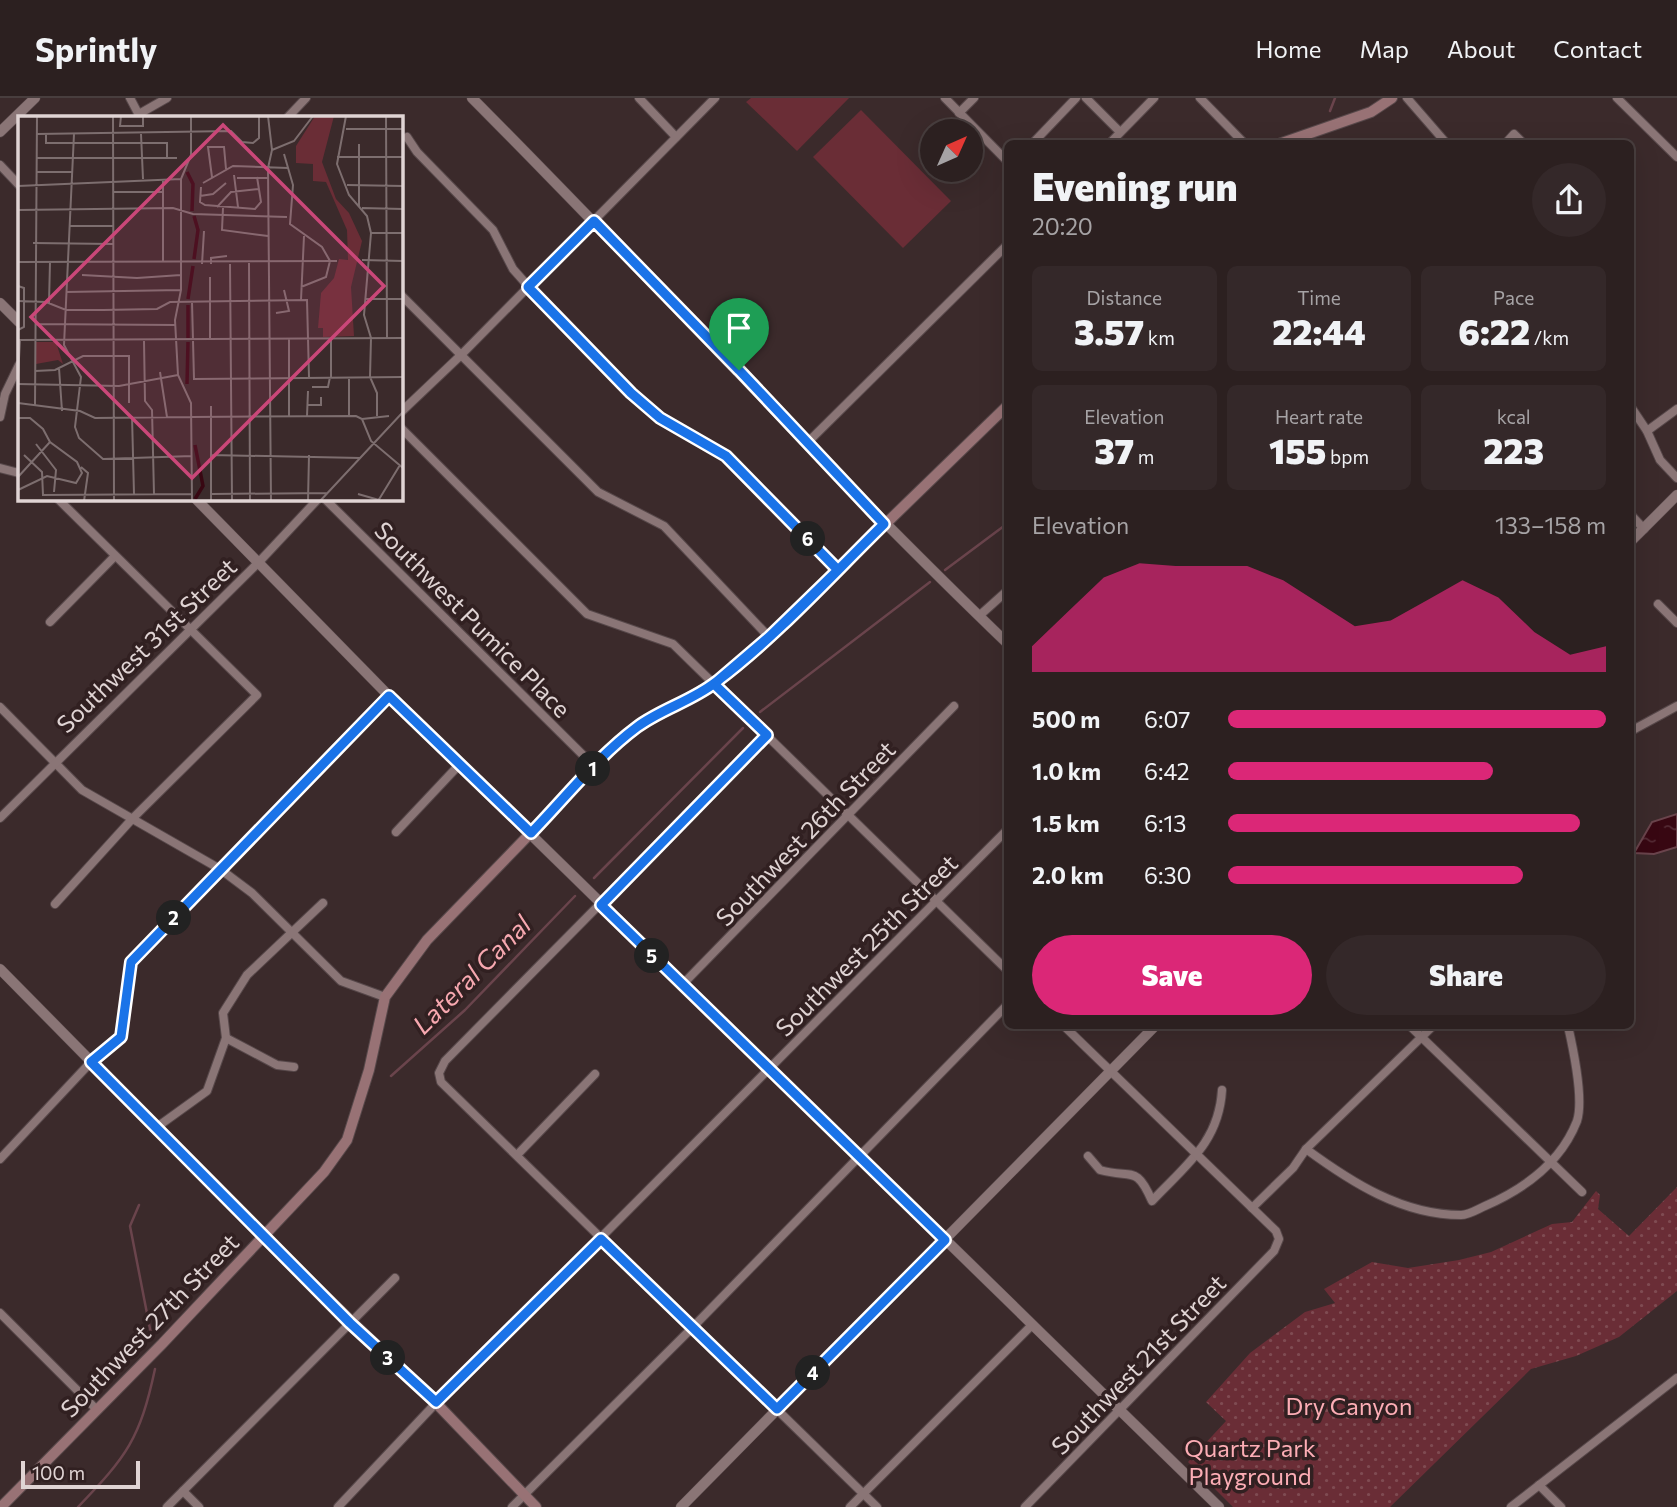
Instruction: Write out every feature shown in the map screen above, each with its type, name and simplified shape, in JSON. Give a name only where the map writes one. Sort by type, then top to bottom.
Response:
[{"type":"main road","points":[[1290,140],[1371,112],[1392,98]]},
{"type":"main road","name":"Southwest 27th Street","points":[[1,1507],[324,1172],[347,1140],[369,1070],[385,997],[427,940],[638,726],[714,684],[769,637],[1004,409]]},
{"type":"main road","points":[[263,1236],[350,1323],[436,1402],[536,1507]]},
{"type":"street","points":[[0,132],[35,98]]},
{"type":"street","points":[[130,98],[139,116],[167,98]]},
{"type":"street","points":[[289,116],[306,98]]},
{"type":"street","points":[[471,98],[594,221],[884,524],[1004,640]]},
{"type":"street","points":[[639,98],[677,137]]},
{"type":"street","points":[[402,411],[715,98]]},
{"type":"street","points":[[945,98],[1004,158]]},
{"type":"street","points":[[959,113],[974,98]]},
{"type":"street","points":[[1036,140],[1076,98]]},
{"type":"street","points":[[1086,98],[1120,132]]},
{"type":"street","points":[[1113,140],[1154,98]]},
{"type":"street","points":[[1200,98],[1241,140]]},
{"type":"street","points":[[1407,98],[1444,140]]},
{"type":"street","points":[[1617,98],[1677,157]]},
{"type":"street","points":[[407,137],[416,152],[493,230],[513,269],[528,287],[631,393],[660,418],[726,456],[838,570]]},
{"type":"street","points":[[0,165],[18,184]]},
{"type":"street","points":[[808,442],[1004,248]]},
{"type":"street","points":[[402,296],[598,492],[664,526],[769,637]]},
{"type":"street","points":[[0,303],[18,321]]},
{"type":"street","points":[[0,416],[5,394],[18,367]]},
{"type":"street","points":[[1647,431],[1677,409]]},
{"type":"street","points":[[1634,412],[1647,431],[1660,460],[1677,478]]},
{"type":"street","points":[[402,429],[587,614],[673,644],[1004,967]]},
{"type":"street","points":[[0,468],[18,473]]},
{"type":"street","points":[[1634,538],[1677,495]]},
{"type":"street","points":[[55,904],[133,818],[257,695],[59,500]]},
{"type":"street","points":[[197,500],[389,696],[1214,1505]]},
{"type":"street","name":"Southwest 31st Street","points":[[0,818],[188,629],[259,562],[317,500]]},
{"type":"street","name":"Southwest Pumice Place","points":[[326,500],[595,767]]},
{"type":"street","points":[[1634,518],[1644,529]]},
{"type":"street","points":[[50,622],[115,556]]},
{"type":"street","points":[[979,616],[1004,594]]},
{"type":"street","points":[[1658,604],[1677,623]]},
{"type":"street","points":[[0,1159],[91,1062],[121,1037],[131,962],[389,696]]},
{"type":"street","name":"Southwest 26th Street","points":[[682,985],[850,816],[954,706]]},
{"type":"street","points":[[1634,727],[1677,706]]},
{"type":"street","points":[[0,707],[82,790],[220,869],[252,893],[341,981],[385,997]]},
{"type":"street","points":[[767,735],[445,1061],[439,1073],[441,1082],[877,1507]]},
{"type":"street","points":[[396,832],[459,765]]},
{"type":"street","name":"Southwest 25th Street","points":[[338,1507],[436,1402],[1004,834]]},
{"type":"street","points":[[157,1127],[207,1091],[226,1038],[223,1013],[247,975],[323,903]]},
{"type":"street","points":[[2,975],[157,1127],[263,1236]]},
{"type":"street","points":[[512,1507],[694,1326],[1004,1008]]},
{"type":"street","points":[[1067,1029],[1252,1208],[1293,1168],[1306,1149],[1430,1029]]},
{"type":"street","points":[[681,1507],[1152,1029]]},
{"type":"street","points":[[1414,1029],[1582,1192]]},
{"type":"street","points":[[1306,1149],[1349,1181],[1398,1203],[1429,1211],[1464,1215],[1514,1194],[1552,1163],[1577,1119],[1577,1067],[1569,1029]]},
{"type":"street","points":[[226,1038],[277,1065],[294,1067]]},
{"type":"street","points":[[517,1155],[595,1074]]},
{"type":"street","points":[[1088,1156],[1100,1170],[1136,1174],[1143,1180],[1152,1200],[1212,1134],[1221,1115],[1222,1090]]},
{"type":"street","name":"Southwest 21st Street","points":[[1025,1507],[1121,1411],[1278,1245],[1276,1231],[1252,1208]]},
{"type":"street","points":[[167,1507],[395,1278]]},
{"type":"street","points":[[0,1313],[97,1410]]},
{"type":"street","points":[[850,1507],[1032,1325]]},
{"type":"street","points":[[1511,1507],[1677,1378]]},
{"type":"street","points":[[1539,1485],[1561,1507]]},
{"type":"street","points":[[183,1491],[199,1507]]},
{"type":"green space","points":[[751,98],[849,98],[797,151],[746,102]]},
{"type":"green space","points":[[861,110],[920,170],[920,182],[932,182],[951,201],[903,248],[813,157]]},
{"type":"green space","name":"Dry Canyon","points":[[1677,1187],[1677,1291],[1619,1337],[1576,1356],[1531,1369],[1390,1507],[1233,1507],[1188,1462],[1226,1421],[1206,1402],[1250,1353],[1305,1312],[1335,1303],[1324,1289],[1372,1262],[1408,1268],[1491,1252],[1552,1224],[1572,1222],[1596,1191],[1600,1195],[1598,1209],[1629,1236]]},
{"type":"water","points":[[1677,814],[1677,847],[1654,854],[1634,853],[1652,822]]},
{"type":"waterway","name":"Lateral Canal","points":[[1330,111],[1335,98]]},
{"type":"waterway","name":"Lateral Canal","points":[[945,570],[1004,526]]},
{"type":"waterway","name":"Lateral Canal","points":[[760,712],[930,582]]},
{"type":"waterway","name":"Lateral Canal","points":[[594,878],[743,728]]},
{"type":"waterway","name":"Lateral Canal","points":[[391,1076],[465,1010],[575,896]]},
{"type":"waterway","points":[[139,1205],[130,1226],[151,1334]]},
{"type":"waterway","points":[[78,1507],[109,1474],[129,1445],[144,1413],[155,1369]]},
{"type":"route","points":[[739,370],[594,221],[528,287],[631,393],[660,418],[726,456],[838,570],[769,637],[721,678],[714,684],[767,735],[601,905],[945,1240],[777,1409],[601,1239],[436,1402],[350,1323],[91,1062],[121,1037],[131,962],[389,696],[531,833],[616,745],[638,726],[714,684],[769,637],[838,570],[884,524],[739,370]]},
{"type":"park label","name":"Quartz Park Playground","points":[[1250,1461]]}]
